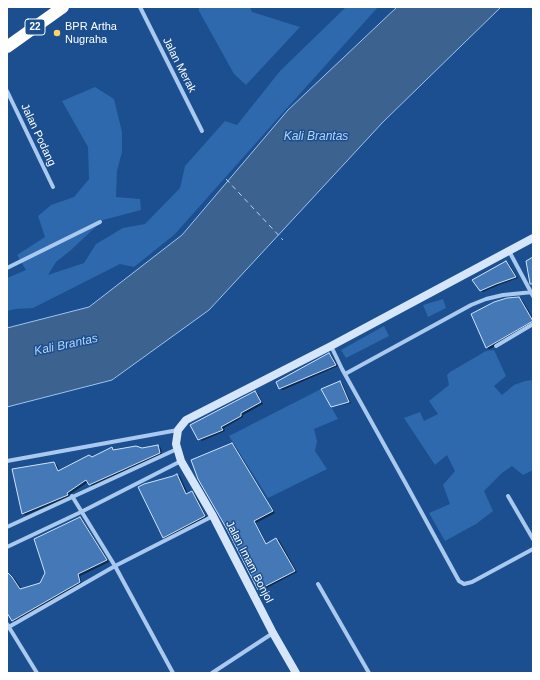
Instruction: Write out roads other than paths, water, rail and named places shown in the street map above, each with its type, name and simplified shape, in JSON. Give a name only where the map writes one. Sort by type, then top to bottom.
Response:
[{"type":"highway","name":"22","points":[[7,47],[59,8]]},
{"type":"main road","points":[[179,454],[176,440],[178,430],[186,420],[331,346],[533,238]]},
{"type":"main road","name":"Jalan Imam Bonjol","points":[[179,454],[214,516],[273,633],[296,673]]},
{"type":"street","name":"Jalan Merak","points":[[140,7],[202,131]]},
{"type":"street","name":"Jalan Podang","points":[[7,90],[53,187]]},
{"type":"street","points":[[7,268],[100,222]]},
{"type":"street","points":[[345,374],[472,305],[486,299],[503,295],[532,293],[509,251]]},
{"type":"street","points":[[496,346],[533,324]]},
{"type":"street","points":[[331,346],[342,369],[459,581],[464,584],[472,582],[533,549]]},
{"type":"street","points":[[7,461],[178,430]]},
{"type":"street","points":[[7,527],[72,496],[179,454]]},
{"type":"street","points":[[7,547],[81,512],[179,454]]},
{"type":"street","points":[[72,496],[115,566],[173,673]]},
{"type":"street","points":[[508,496],[533,539]]},
{"type":"street","points":[[37,673],[8,626],[115,566],[214,516]]},
{"type":"street","points":[[318,584],[369,673]]},
{"type":"street","points":[[212,673],[273,633]]},
{"type":"water","name":"Kali Brantas","points":[[397,7],[501,7],[383,122],[209,310],[112,380],[7,407],[7,328],[89,307],[182,235],[288,110]]},
{"type":"place","name":"BPR Artha Nugraha","points":[[57,33]]}]
